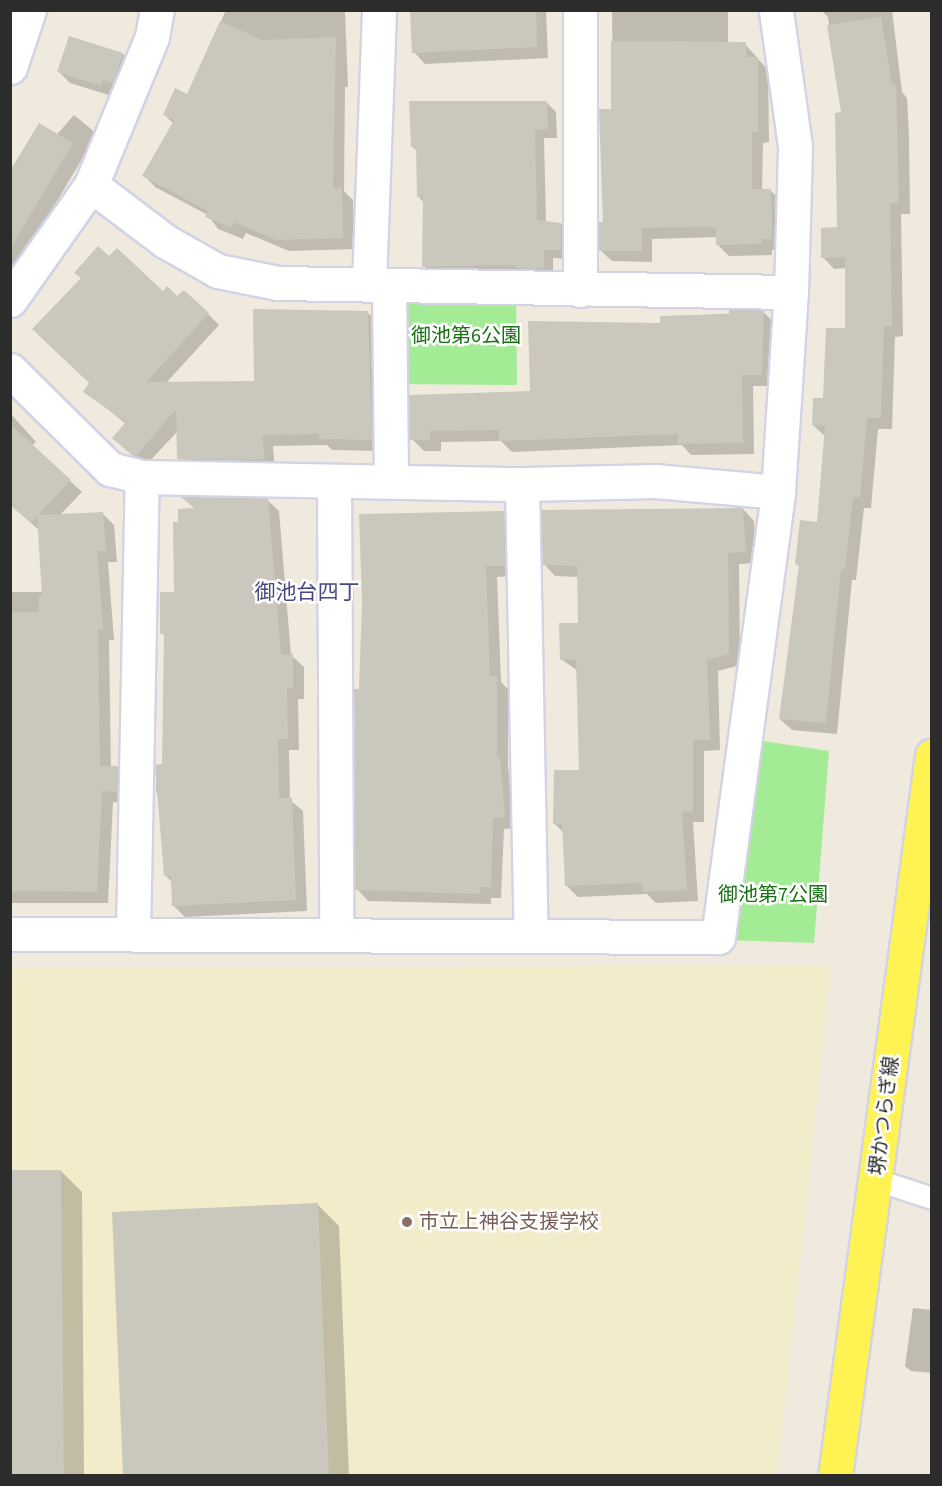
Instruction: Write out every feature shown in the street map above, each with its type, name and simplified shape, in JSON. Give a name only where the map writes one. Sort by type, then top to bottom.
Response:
[{"type":"main road","name":"堺かつらぎ線","points":[[835,1476],[877,1180],[932,755]]},
{"type":"street","points":[[10,67],[29,10]]},
{"type":"street","points":[[10,300],[91,185],[152,37],[157,10]]},
{"type":"street","points":[[379,10],[379,284],[391,480]]},
{"type":"street","points":[[580,10],[580,290]]},
{"type":"street","points":[[10,934],[531,934],[718,937],[778,492],[791,292],[795,146],[776,10]]},
{"type":"street","points":[[91,185],[165,241],[218,272],[278,282],[580,290],[791,292]]},
{"type":"street","points":[[10,370],[110,469],[142,477],[522,484],[654,481],[778,492]]},
{"type":"street","points":[[133,934],[142,477]]},
{"type":"street","points":[[334,482],[336,935]]},
{"type":"street","points":[[522,484],[531,934]]},
{"type":"lane","points":[[877,1180],[932,1198]]},
{"type":"shaded area","name":"市立上神谷支援学校","points":[[831,966],[777,1475],[11,1475],[10,968]]},
{"type":"green space","name":"御池第6公園","points":[[389,285],[516,288],[517,385],[390,384]]},
{"type":"green space","name":"御池第7公園","points":[[750,739],[829,751],[814,943],[723,940]]},
{"type":"building","points":[[410,10],[536,10],[537,47],[412,53]]},
{"type":"building","points":[[881,17],[892,85],[896,85],[899,203],[890,203],[892,326],[884,326],[881,418],[867,418],[860,497],[853,497],[845,569],[841,569],[826,723],[779,719],[799,565],[795,564],[800,520],[817,522],[825,426],[812,425],[813,398],[823,398],[826,328],[845,328],[845,257],[821,258],[821,228],[837,227],[835,113],[841,112],[827,25]]},
{"type":"building","points":[[220,21],[262,40],[336,37],[333,188],[342,187],[343,238],[276,240],[234,222],[232,228],[205,217],[208,211],[142,176],[174,120],[163,115],[175,88],[187,94]]},
{"type":"building","points":[[69,36],[123,53],[113,83],[103,80],[101,86],[57,72]]},
{"type":"building","points":[[611,41],[746,42],[746,57],[758,57],[758,132],[752,132],[752,189],[771,189],[772,239],[762,239],[762,244],[716,245],[716,227],[642,228],[642,251],[599,251],[599,222],[603,222],[599,109],[611,109]]},
{"type":"building","points":[[409,101],[547,101],[548,129],[535,130],[537,220],[561,223],[561,250],[544,250],[544,269],[515,268],[515,265],[422,267],[423,197],[417,197],[416,147],[411,147]]},
{"type":"building","points":[[39,123],[73,143],[10,249],[10,171]]},
{"type":"building","points":[[98,246],[109,256],[117,248],[163,291],[167,286],[177,296],[184,290],[209,313],[146,382],[254,381],[253,309],[368,311],[372,440],[319,439],[319,434],[262,435],[265,460],[177,459],[176,409],[136,456],[132,455],[112,438],[126,422],[83,392],[89,383],[32,329],[81,278],[74,273]]},
{"type":"building","points":[[729,310],[764,310],[762,375],[742,375],[743,443],[678,444],[678,434],[499,441],[499,430],[430,431],[430,440],[409,440],[409,395],[530,391],[528,321],[660,323],[660,316],[729,314]]},
{"type":"building","points":[[10,424],[71,480],[38,515],[103,512],[106,551],[97,551],[103,629],[98,630],[100,766],[118,766],[117,792],[102,791],[97,892],[10,891],[10,612],[39,612],[39,596],[42,596],[37,516],[31,523],[10,505]]},
{"type":"building","points":[[180,496],[268,498],[281,655],[293,654],[293,688],[287,688],[288,739],[278,739],[279,798],[292,798],[296,900],[172,906],[171,876],[164,876],[155,765],[162,764],[164,634],[160,634],[160,592],[174,592],[173,522],[178,522],[178,509],[194,508]]},
{"type":"building","points":[[743,508],[746,552],[728,553],[729,654],[707,660],[710,740],[693,740],[693,812],[682,811],[687,890],[643,892],[642,883],[565,886],[562,824],[553,824],[554,770],[579,770],[576,660],[560,660],[559,623],[578,623],[577,566],[542,565],[541,510]]},
{"type":"building","points":[[504,511],[505,566],[486,566],[490,676],[497,676],[497,758],[500,758],[505,817],[493,818],[491,887],[480,887],[480,894],[355,890],[354,689],[359,689],[362,601],[359,514]]},
{"type":"building","points":[[10,1170],[61,1170],[64,1476],[10,1476]]},
{"type":"building","points":[[318,1203],[329,1476],[123,1476],[112,1212]]},
{"type":"place","name":"市立上神谷支援学校","points":[[407,1222]]},
{"type":"district","name":"御池台四丁","points":[[307,592]]}]
